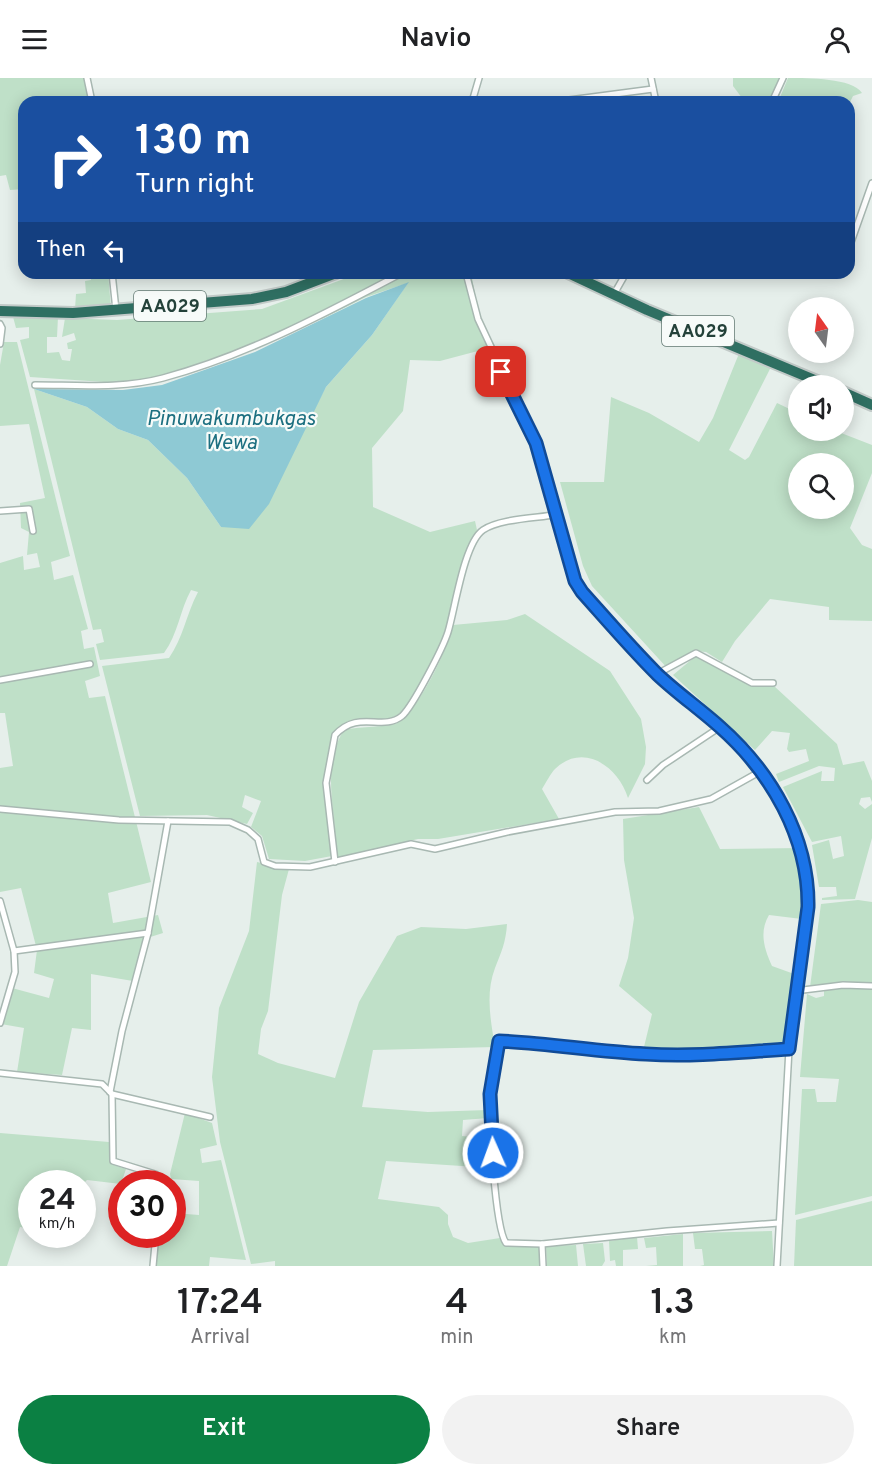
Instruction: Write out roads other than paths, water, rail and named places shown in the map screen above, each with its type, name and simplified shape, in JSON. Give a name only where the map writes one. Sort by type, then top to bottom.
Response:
[{"type":"highway","name":"AA029","points":[[0,310],[73,314],[252,299],[286,292],[320,279]]},
{"type":"highway","name":"AA029","points":[[581,279],[803,375]]},
{"type":"highway","points":[[854,397],[872,405]]},
{"type":"street","points":[[87,78],[91,96]]},
{"type":"street","points":[[474,96],[479,78]]},
{"type":"street","points":[[651,78],[655,96]]},
{"type":"street","points":[[775,96],[783,78]]},
{"type":"street","points":[[600,96],[653,89]]},
{"type":"street","points":[[855,231],[872,183]]},
{"type":"street","points":[[113,279],[116,311]]},
{"type":"street","points":[[35,385],[119,386],[162,378],[281,336],[390,279]]},
{"type":"street","points":[[468,279],[478,319],[536,443],[568,562],[582,592],[657,674],[720,727],[761,771],[800,844],[806,862],[808,907],[789,1049],[777,1266]]},
{"type":"street","points":[[614,294],[623,279]]},
{"type":"street","points":[[0,324],[2,328],[0,344]]},
{"type":"street","points":[[0,511],[29,509],[33,531]]},
{"type":"street","points":[[335,862],[326,783],[335,735],[354,721],[387,722],[401,717],[411,704],[448,634],[461,578],[476,536],[485,528],[525,518],[554,515]]},
{"type":"street","points":[[657,674],[696,653],[752,683],[773,683]]},
{"type":"street","points":[[0,680],[90,664]]},
{"type":"street","points":[[647,780],[663,765],[720,727]]},
{"type":"street","points":[[0,809],[119,820],[230,822],[248,830],[258,839],[264,862],[275,866],[310,867],[411,844],[435,849],[496,834],[615,812],[659,811],[711,799],[761,771]]},
{"type":"street","points":[[138,1170],[120,1166],[113,1161],[111,1093],[122,1031],[148,933],[168,821]]},
{"type":"street","points":[[0,901],[14,951],[15,972],[0,1023]]},
{"type":"street","points":[[14,951],[148,933]]},
{"type":"street","points":[[795,991],[843,985],[872,986]]},
{"type":"street","points":[[780,1223],[667,1231],[542,1244],[506,1243],[503,1239],[493,1153],[490,1094],[499,1041],[543,1043],[644,1054],[691,1055],[789,1049]]},
{"type":"street","points":[[0,1073],[102,1084],[111,1093],[210,1117]]},
{"type":"street","points":[[542,1244],[543,1266]]},
{"type":"street","points":[[153,1266],[155,1248]]},
{"type":"water","name":"Pinuwakumbukgas Wewa","points":[[409,282],[372,335],[326,387],[269,504],[249,529],[221,527],[187,478],[148,440],[118,429],[87,407],[34,389],[123,390],[162,385],[255,352],[366,298]]}]
